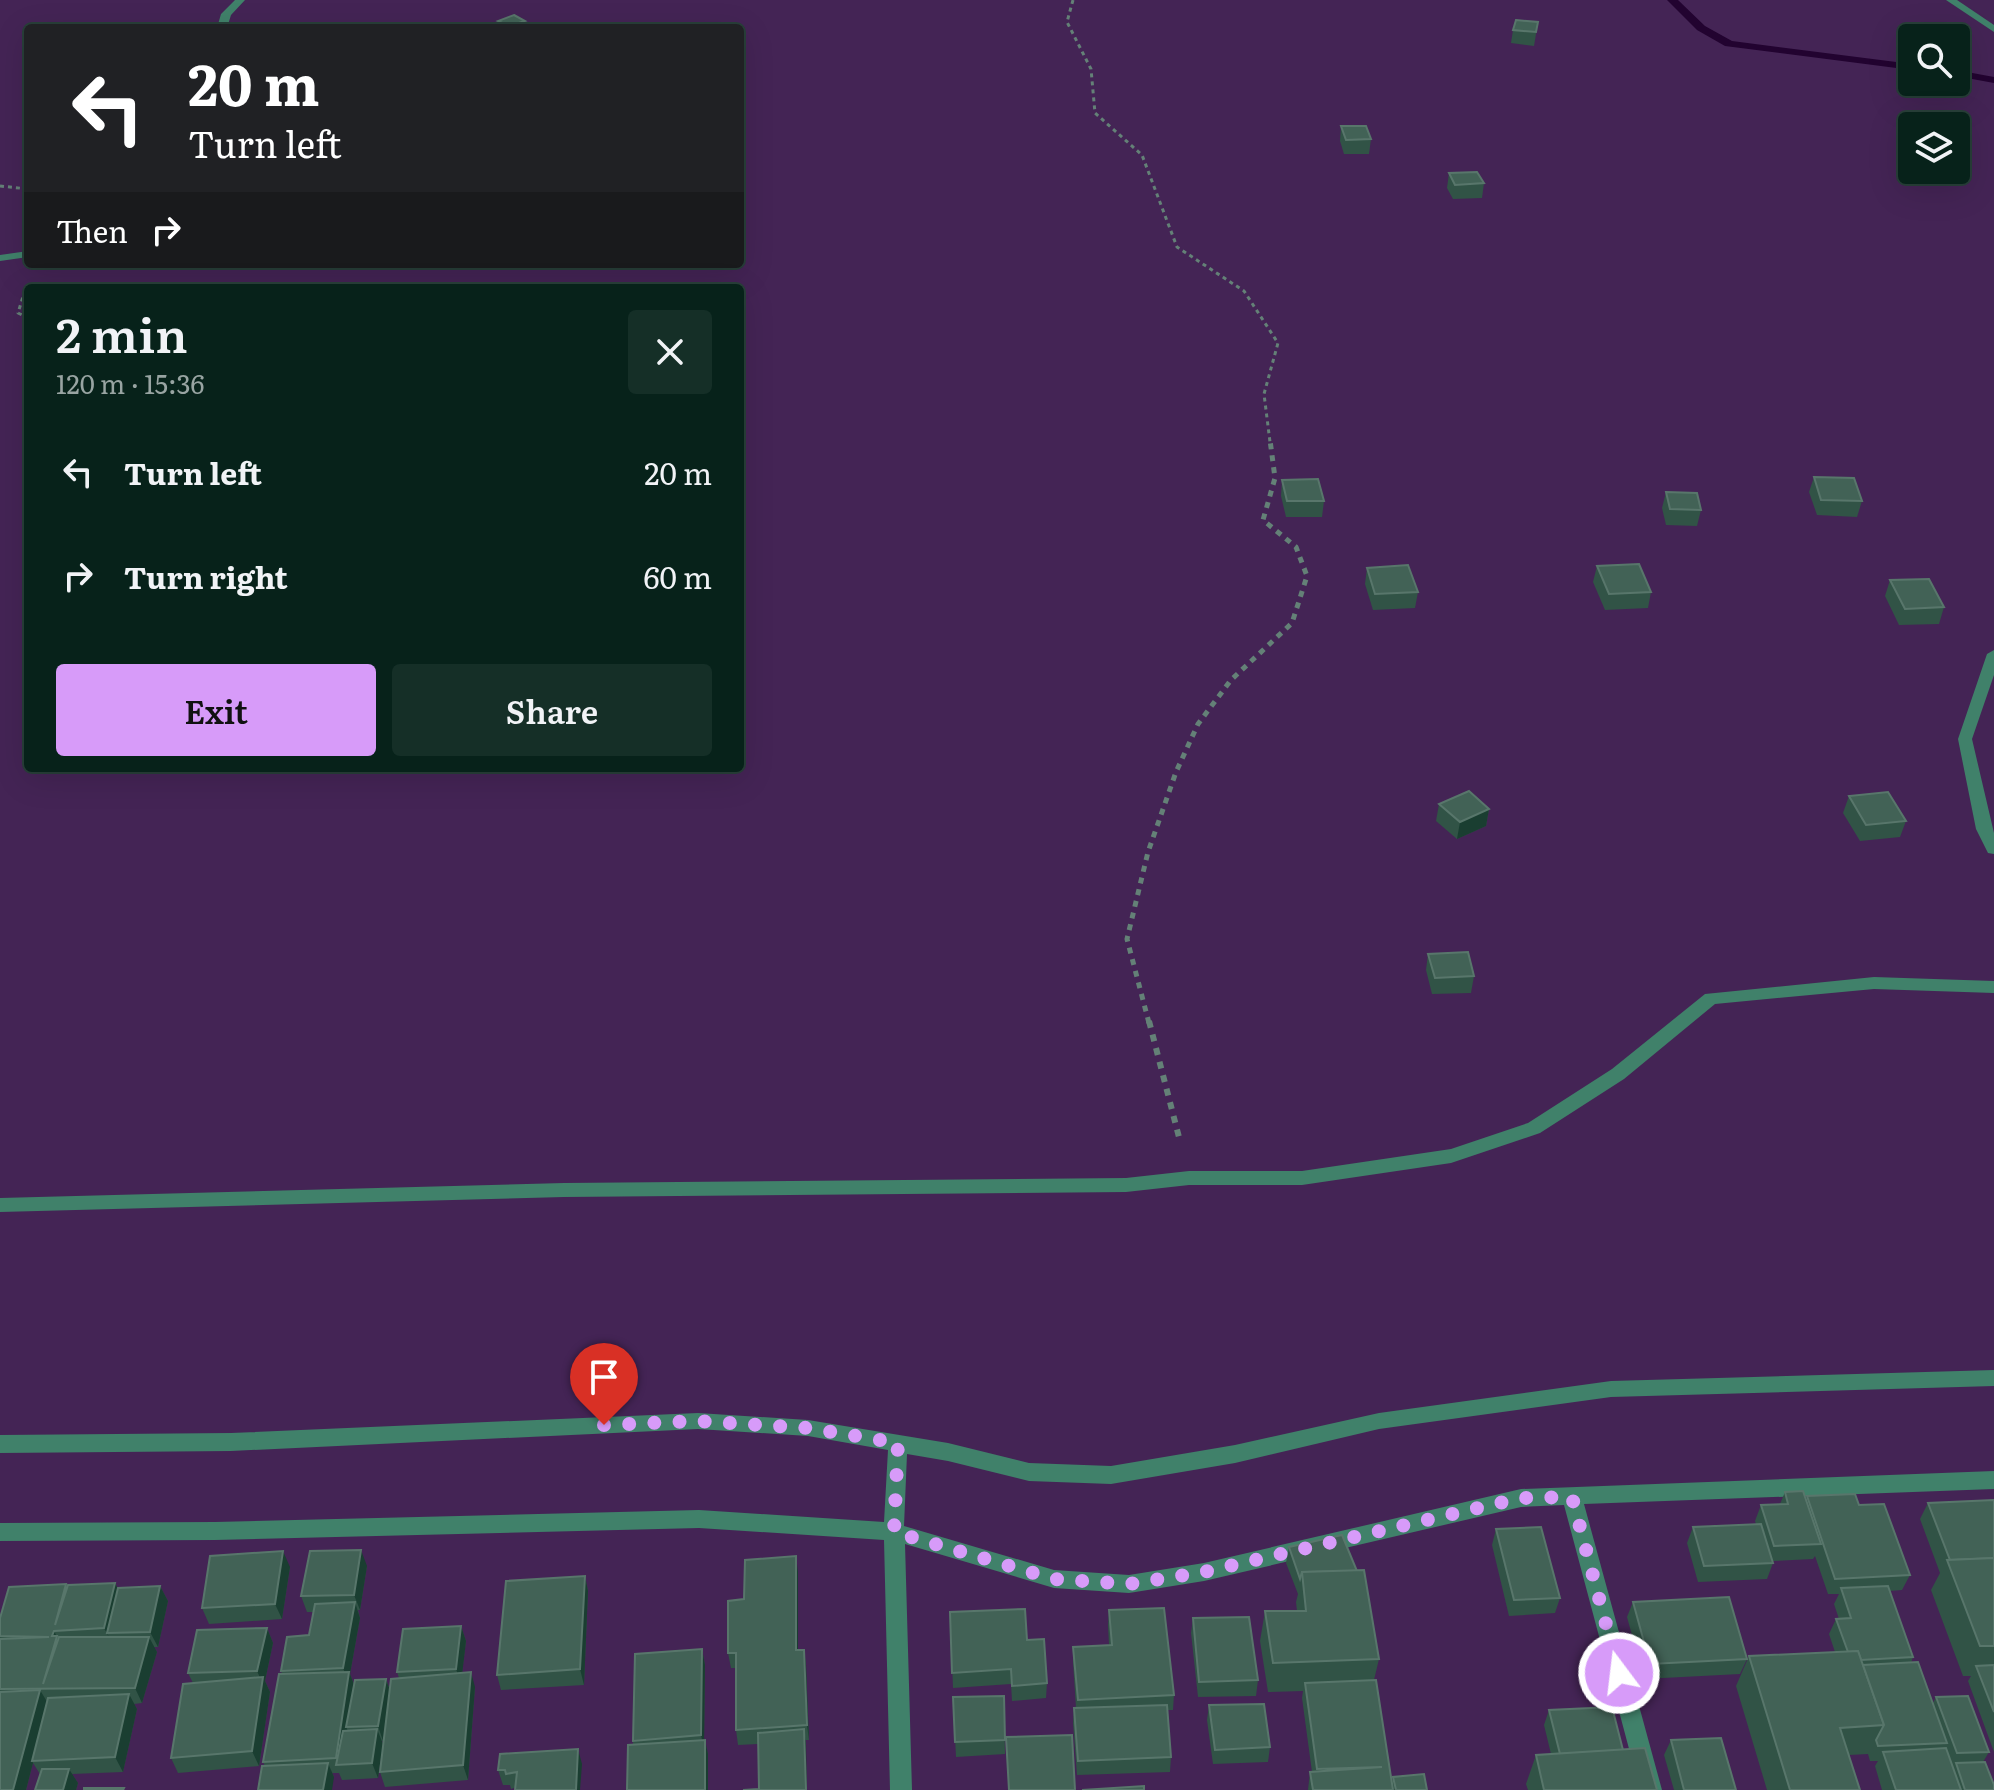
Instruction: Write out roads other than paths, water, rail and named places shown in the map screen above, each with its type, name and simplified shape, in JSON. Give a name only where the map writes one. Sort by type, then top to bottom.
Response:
[{"type":"street","points":[[223,24],[226,14],[240,0]]},
{"type":"street","points":[[1951,0],[1994,29]]},
{"type":"street","points":[[0,258],[24,255]]},
{"type":"street","points":[[1994,654],[1965,739],[1984,829],[1994,849]]},
{"type":"street","points":[[0,1205],[564,1190],[1126,1185],[1189,1178],[1302,1178],[1451,1156],[1534,1128],[1618,1074],[1711,998],[1874,983],[1994,987]]},
{"type":"street","points":[[0,1444],[231,1442],[698,1421],[808,1428],[898,1443],[1029,1472],[1111,1475],[1235,1454],[1379,1421],[1611,1389],[1994,1378]]},
{"type":"street","points":[[898,1443],[894,1532],[901,1790]]},
{"type":"street","points":[[0,1532],[215,1531],[699,1519],[894,1532],[1054,1579],[1129,1584],[1204,1572],[1521,1498],[1994,1480]]},
{"type":"street","points":[[1572,1497],[1651,1790]]},
{"type":"waterway","points":[[1672,0],[1701,28],[1729,44],[1898,65]]},
{"type":"waterway","points":[[1970,76],[1994,80]]}]
